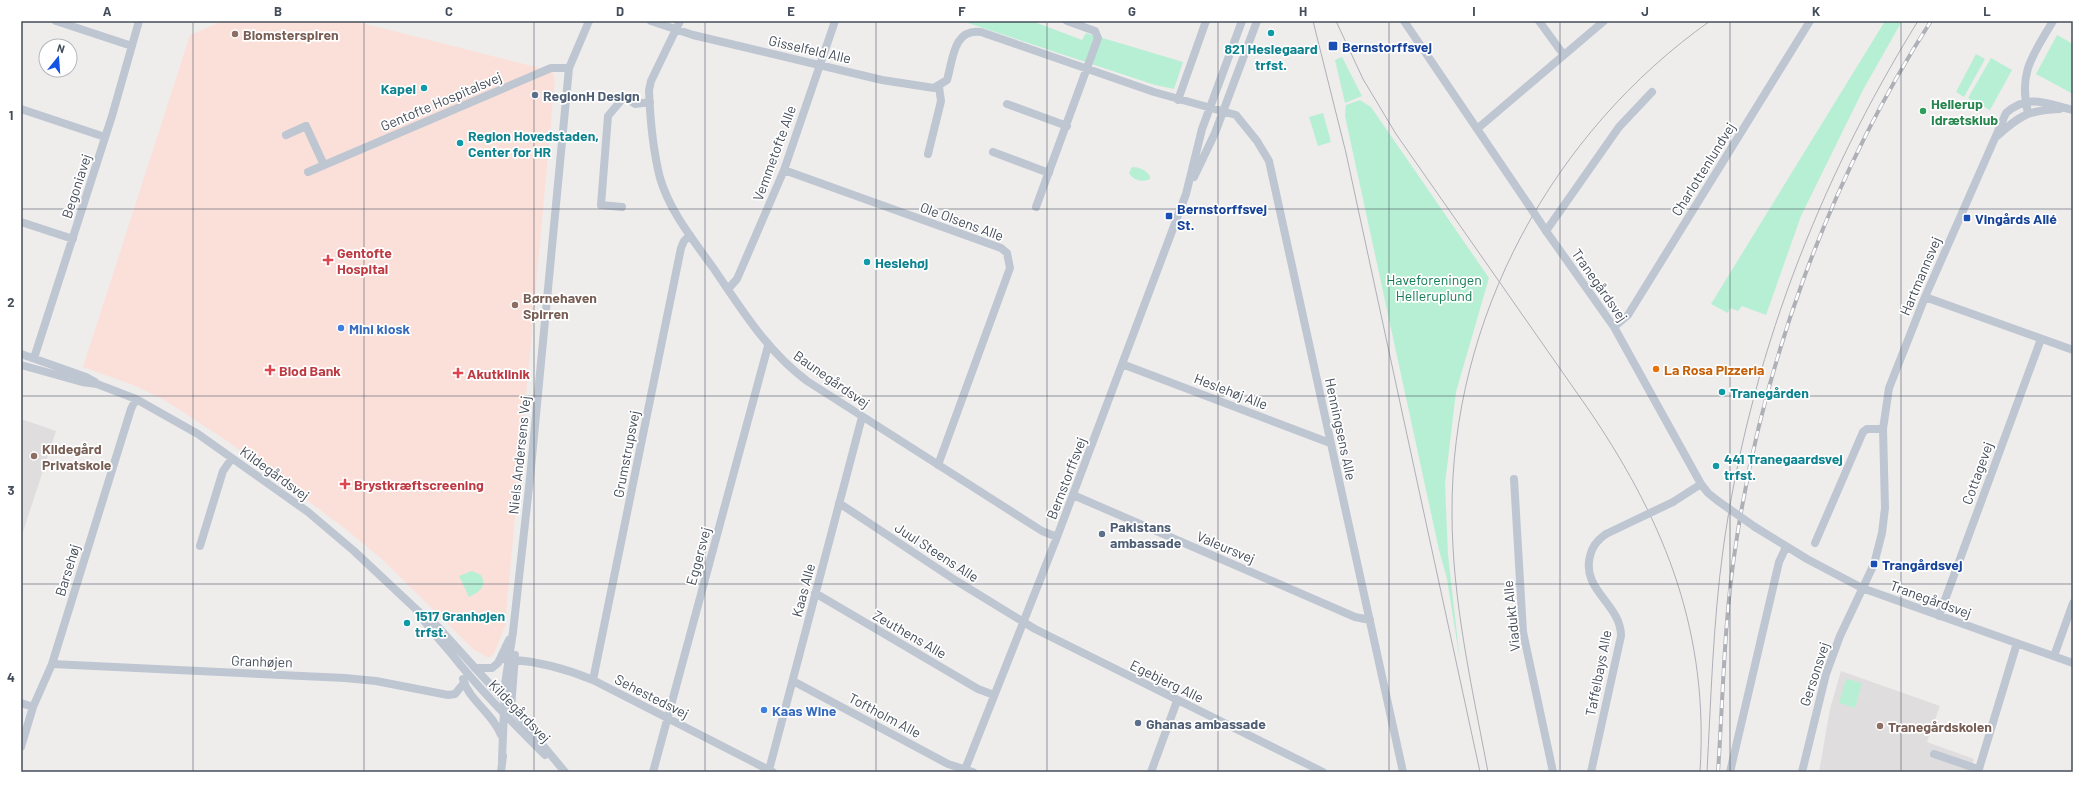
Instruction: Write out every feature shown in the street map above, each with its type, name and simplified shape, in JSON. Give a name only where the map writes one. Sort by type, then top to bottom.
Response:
[{"type":"street","points":[[56,21],[132,46]]},
{"type":"street","name":"Begoniavej","points":[[34,358],[105,137],[139,21]]},
{"type":"street","name":"Niels Andersens Vej","points":[[501,772],[504,699],[508,659],[513,632],[569,68],[589,21]]},
{"type":"street","points":[[651,21],[675,30]]},
{"type":"street","name":"Baunegårdsvej","points":[[680,21],[651,81],[649,90],[660,178],[671,205],[690,235],[768,346],[792,370],[807,381],[1042,531],[1057,537]]},
{"type":"street","name":"Vemmetofte Alle","points":[[728,289],[737,279],[784,170],[834,21]]},
{"type":"street","points":[[1036,207],[1088,69],[1098,38],[1095,31],[1066,21]]},
{"type":"street","points":[[1178,100],[1206,21]]},
{"type":"street","name":"Bernstorffsvej","points":[[1186,194],[1202,129],[1242,21]]},
{"type":"street","name":"Bernstorffsvej","points":[[967,771],[994,695],[1057,537],[1186,194],[1215,133],[1257,21]]},
{"type":"street","name":"Tranegårdsvej","points":[[1404,21],[1528,204],[1614,327],[1701,484],[1708,493],[1755,527],[1786,547],[1839,577],[1862,588],[2073,663]]},
{"type":"street","points":[[1540,21],[1563,54]]},
{"type":"street","points":[[1477,129],[1563,54],[1604,21]]},
{"type":"street","name":"Charlottenlundvej","points":[[1614,327],[1628,315],[1810,21]]},
{"type":"street","points":[[2028,113],[2025,102],[2024,80],[2032,58],[2052,21]]},
{"type":"street","name":"Gisselfeld Alle","points":[[675,30],[882,80],[934,88],[939,87]]},
{"type":"street","name":"Henningsens Alle","points":[[939,87],[947,80],[958,41],[967,32],[981,32],[1178,100],[1223,111],[1238,117],[1258,141],[1269,161],[1403,772]]},
{"type":"street","name":"Gentofte Hospitalsvej","points":[[308,172],[551,68],[569,68]]},
{"type":"street","points":[[928,154],[942,100],[939,87]]},
{"type":"street","points":[[1546,230],[1619,126],[1652,92]]},
{"type":"street","points":[[622,207],[601,205],[608,116],[624,97],[635,104],[650,102]]},
{"type":"street","name":"Hartmannsvej","points":[[1862,588],[1874,564],[1884,523],[1883,429],[1889,388],[1925,297],[2006,113],[2014,106],[2025,102],[2036,101],[2070,109]]},
{"type":"street","points":[[1007,104],[1067,126]]},
{"type":"street","points":[[21,109],[105,137]]},
{"type":"street","name":"Hartmannsvej","points":[[1995,137],[2011,123],[2028,113],[2070,109]]},
{"type":"street","points":[[286,135],[306,126],[324,165]]},
{"type":"street","points":[[993,152],[1049,173]]},
{"type":"street","name":"Ole Olsens Alle","points":[[784,170],[1001,248],[1007,253],[1010,268],[938,465]]},
{"type":"street","points":[[21,222],[73,239]]},
{"type":"street","name":"Grumstrupsvej","points":[[593,680],[681,248],[684,241],[690,235]]},
{"type":"street","points":[[1925,297],[2073,350]]},
{"type":"street","name":"Cottagevej","points":[[1939,616],[2041,339]]},
{"type":"street","name":"Eggersvej","points":[[653,772],[768,346]]},
{"type":"street","name":"Kildegårdsvej","points":[[21,354],[86,377],[97,384],[136,399],[180,423],[232,458],[329,529],[372,566],[419,612],[438,627],[511,707],[564,772]]},
{"type":"street","name":"Heslehøj Alle","points":[[1122,364],[1330,443]]},
{"type":"street","name":"Kildegårdsvej","points":[[21,365],[82,382],[97,384]]},
{"type":"street","name":"Barsehøj","points":[[21,747],[33,707],[52,664],[131,408],[136,399]]},
{"type":"street","name":"Kaas Alle","points":[[771,771],[815,593],[862,417]]},
{"type":"street","points":[[1815,543],[1863,432],[1868,429],[1883,429]]},
{"type":"street","points":[[200,546],[223,471],[232,458]]},
{"type":"street","name":"Viadukt Alle","points":[[1514,479],[1523,632],[1553,772]]},
{"type":"street","name":"Taffelbays Alle","points":[[1591,772],[1621,636],[1621,628],[1618,618],[1592,584],[1588,572],[1592,548],[1598,539],[1606,534],[1673,502],[1701,484]]},
{"type":"street","name":"Valeursvej","points":[[1073,495],[1355,617],[1370,620]]},
{"type":"street","name":"Juul Steens Alle","points":[[839,503],[1022,622]]},
{"type":"street","points":[[1730,772],[1779,562],[1786,547]]},
{"type":"street","name":"Gersonsvej","points":[[1802,772],[1826,674],[1862,588]]},
{"type":"street","name":"Zeuthens Alle","points":[[815,593],[978,689],[994,695]]},
{"type":"street","points":[[2054,656],[2073,603]]},
{"type":"street","name":"Kildegårdsvej","points":[[419,612],[429,629],[460,666],[509,720],[564,772]]},
{"type":"street","name":"Egebjerg Alle","points":[[1022,622],[1177,701],[1323,772]]},
{"type":"street","name":"Kildegårdsvej","points":[[475,668],[492,668],[508,659],[513,632]]},
{"type":"street","points":[[1934,754],[1978,771],[2017,643]]},
{"type":"street","name":"Niels Andersens Vej","points":[[502,760],[511,707],[508,659]]},
{"type":"street","name":"Sehestedsvej","points":[[508,659],[538,661],[564,668],[593,680],[771,771]]},
{"type":"street","name":"Granhøjen","points":[[52,664],[345,678],[376,681],[448,696],[455,694],[464,683]]},
{"type":"street","name":"Kildegårdsvej","points":[[460,666],[464,683],[475,699],[498,726],[503,739]]},
{"type":"street","name":"Toftholm Alle","points":[[793,681],[948,764],[967,771]]},
{"type":"street","points":[[1151,772],[1177,701]]},
{"type":"street","points":[[21,703],[33,707]]},
{"type":"shaded area","name":"Gentofte Hospital","points":[[223,21],[354,21],[552,71],[555,79],[505,626],[494,654],[489,658],[474,650],[383,560],[343,527],[227,441],[163,399],[133,385],[83,367],[190,35]]},
{"type":"shaded area","name":"Kildegård Privatskole","points":[[21,419],[56,431],[22,535],[21,535]]},
{"type":"shaded area","name":"Tranegårdskolen","points":[[1841,671],[1940,706],[1927,742],[1974,759],[1970,772],[1819,772],[1830,709]]},
{"type":"green space","points":[[962,21],[1032,21],[1082,40],[1086,33],[1183,62],[1174,89],[1155,85]]},
{"type":"green space","points":[[1885,21],[1902,21],[1863,90],[1801,216],[1766,315],[1742,306],[1738,311],[1730,308],[1728,313],[1711,304]]},
{"type":"green space","points":[[2057,35],[2073,44],[2073,94],[2036,74]]},
{"type":"green space","points":[[1976,54],[1985,59],[1964,97],[1956,92]]},
{"type":"green space","points":[[1342,57],[1362,96],[1345,103],[1335,60]]},
{"type":"green space","points":[[1991,58],[2012,70],[1990,110],[1968,98]]},
{"type":"green space","name":"Haveforeningen Helleruplund","points":[[1360,100],[1371,107],[1489,278],[1456,392],[1445,484],[1448,555],[1460,661],[1447,579],[1439,550],[1345,116],[1346,105]]},
{"type":"green space","points":[[1323,113],[1331,142],[1318,146],[1309,117]]},
{"type":"green space","points":[[1132,167],[1140,168],[1150,176],[1150,179],[1141,181],[1133,177],[1129,173]]},
{"type":"green space","points":[[472,571],[481,575],[483,579],[483,586],[479,591],[469,597],[459,576]]},
{"type":"green space","points":[[1846,679],[1862,683],[1855,708],[1839,703]]},
{"type":"tram line","points":[[1313,21],[1346,153],[1480,772]]},
{"type":"tram line","points":[[1336,21],[1363,79],[1396,134],[1591,413],[1618,455],[1641,497],[1661,540],[1677,583],[1690,628],[1697,674],[1701,722],[1700,772]]},
{"type":"tram line","points":[[1488,772],[1459,611],[1453,546],[1452,513],[1456,440],[1470,370],[1492,301],[1521,236],[1559,174],[1603,118],[1654,66],[1710,21]]},
{"type":"tram line","points":[[1707,772],[1713,661],[1723,550],[1735,480],[1750,411],[1770,342],[1793,275],[1819,210],[1849,145],[1882,82],[1918,21]]},
{"type":"railway","points":[[1718,772],[1728,605],[1735,550],[1747,480],[1763,411],[1782,343],[1805,275],[1831,209],[1861,145],[1894,82],[1931,21]]},
{"type":"place","name":"821 Heslegaard trfst.","points":[[1271,33]]},
{"type":"place","name":"Blomsterspiren","points":[[235,34]]},
{"type":"place","name":"Bernstorffsvej","points":[[1333,46]]},
{"type":"place","name":"Kapel","points":[[424,88]]},
{"type":"place","name":"RegionH Design","points":[[535,95]]},
{"type":"place","name":"Hellerup Idrætsklub","points":[[1923,111]]},
{"type":"place","name":"Region Hovedstaden, Center for HR","points":[[460,143]]},
{"type":"place","name":"Bernstorffsvej St.","points":[[1169,216]]},
{"type":"place","name":"Vingårds Allé","points":[[1967,218]]},
{"type":"place","name":"Gentofte Hospital","points":[[328,260]]},
{"type":"place","name":"Heslehøj","points":[[867,262]]},
{"type":"place","name":"Børnehaven Spirren","points":[[515,305]]},
{"type":"place","name":"Mini kiosk","points":[[341,328]]},
{"type":"place","name":"La Rosa Pizzeria","points":[[1656,369]]},
{"type":"place","name":"Blod Bank","points":[[270,370]]},
{"type":"place","name":"Akutklinik","points":[[458,373]]},
{"type":"place","name":"Tranegården","points":[[1722,392]]},
{"type":"place","name":"Kildegård Privatskole","points":[[34,456]]},
{"type":"place","name":"441 Tranegaardsvej trfst.","points":[[1716,466]]},
{"type":"place","name":"Brystkræftscreening","points":[[345,484]]},
{"type":"place","name":"Pakistans ambassade","points":[[1102,534]]},
{"type":"place","name":"Trangårdsvej","points":[[1874,564]]},
{"type":"place","name":"1517 Granhøjen trfst.","points":[[407,623]]},
{"type":"place","name":"Kaas Wine","points":[[764,710]]},
{"type":"place","name":"Ghanas ambassade","points":[[1138,723]]},
{"type":"place","name":"Tranegårdskolen","points":[[1880,726]]}]
